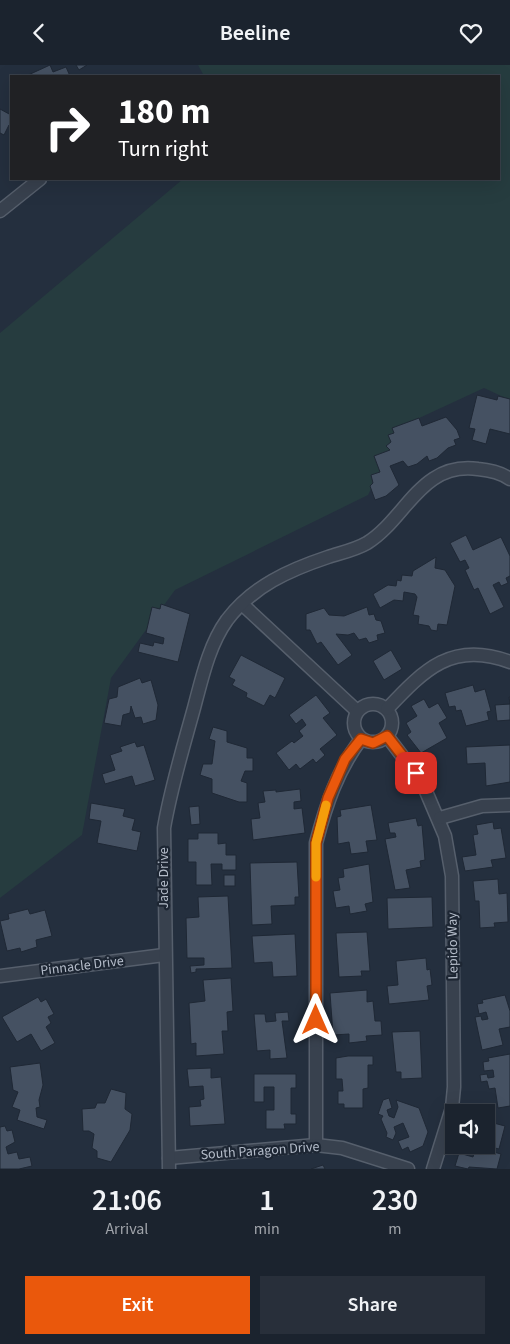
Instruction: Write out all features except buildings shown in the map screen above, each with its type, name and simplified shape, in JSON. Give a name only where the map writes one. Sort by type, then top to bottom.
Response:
[{"type":"street","points":[[0,211],[39,180]]},
{"type":"street","name":"Jade Drive","points":[[169,1164],[164,955],[164,829],[171,788],[216,638],[242,603],[264,584],[282,574],[365,544],[378,535],[424,484],[440,475],[472,468],[492,471],[510,479]]},
{"type":"street","points":[[242,603],[357,711]]},
{"type":"street","points":[[387,709],[420,674],[437,663],[471,653],[492,655],[510,662]]},
{"type":"street","points":[[374,703],[387,709],[392,724],[387,736],[373,743],[361,739],[353,726],[357,711],[368,704],[374,703]]},
{"type":"street","name":"Lepido Way","points":[[387,736],[422,782],[440,818],[446,836],[452,876],[455,1066],[452,1108],[433,1169]]},
{"type":"street","points":[[316,1145],[316,843],[328,798],[345,759],[361,739]]},
{"type":"street","points":[[440,818],[482,806],[510,805]]},
{"type":"street","name":"Pinnacle Drive","points":[[0,976],[164,955]]},
{"type":"street","name":"South Paragon Drive","points":[[169,1164],[316,1145],[342,1148],[408,1169]]},
{"type":"green space","points":[[198,65],[510,65],[510,400],[484,388],[402,426],[368,495],[175,590],[111,678],[82,835],[0,898],[0,333],[182,180],[500,180],[500,75],[203,75]]},
{"type":"slow traffic","points":[[316,877],[316,843],[326,805]]},
{"type":"route","points":[[316,1020],[316,843],[328,798],[345,759],[361,739],[373,743],[387,736],[416,773]]}]
